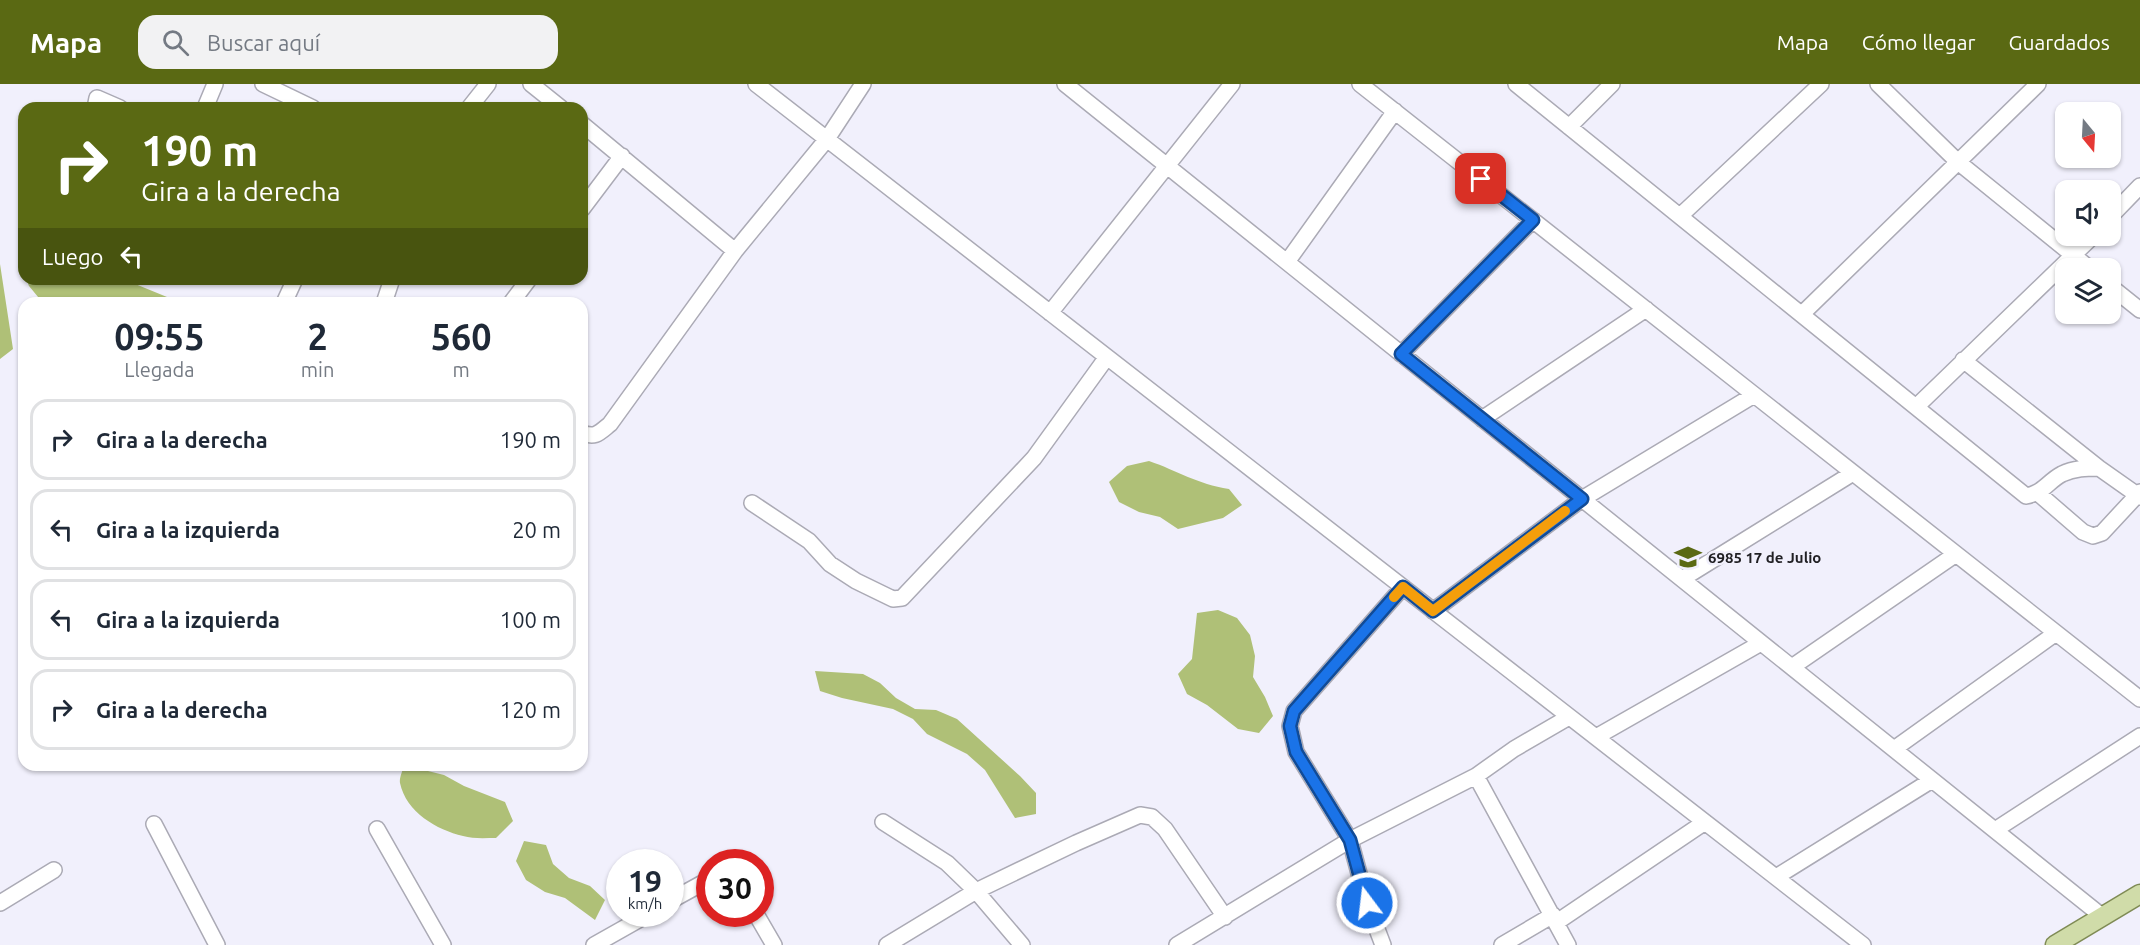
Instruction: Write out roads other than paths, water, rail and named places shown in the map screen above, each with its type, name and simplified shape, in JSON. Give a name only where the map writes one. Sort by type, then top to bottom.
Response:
[{"type":"main road","points":[[2055,945],[2140,894]]},
{"type":"street","points":[[208,102],[215,84]]},
{"type":"street","points":[[263,84],[300,102]]},
{"type":"street","points":[[474,102],[488,84]]},
{"type":"street","points":[[531,84],[554,102]]},
{"type":"street","points":[[756,84],[1863,945]]},
{"type":"street","points":[[588,435],[599,434],[610,424],[735,251],[827,139],[864,84]]},
{"type":"street","points":[[1065,84],[2103,917]]},
{"type":"street","points":[[1050,313],[1232,84]]},
{"type":"street","points":[[1360,84],[2140,699]]},
{"type":"street","points":[[1516,84],[2026,496],[2039,494],[2050,482],[2063,474],[2074,470],[2099,468]]},
{"type":"street","points":[[1569,127],[1612,84]]},
{"type":"street","points":[[1680,216],[1821,84]]},
{"type":"street","points":[[1878,84],[1958,162],[2077,258]]},
{"type":"street","points":[[1802,314],[2038,84]]},
{"type":"street","points":[[1287,262],[1395,111]]},
{"type":"street","points":[[588,129],[735,251]]},
{"type":"street","points":[[588,201],[622,156]]},
{"type":"street","points":[[2121,206],[2140,186]]},
{"type":"street","points":[[1401,354],[1533,220]]},
{"type":"street","points":[[1916,407],[2082,246]]},
{"type":"street","points":[[2121,295],[2140,310]]},
{"type":"street","points":[[1482,419],[1646,309]]},
{"type":"street","points":[[752,502],[809,541],[830,564],[856,581],[893,599],[902,598],[1034,459],[1107,357]]},
{"type":"street","points":[[1963,360],[2099,468],[2139,495],[2102,533],[2093,536],[2083,532],[2039,494]]},
{"type":"street","points":[[1433,611],[1582,499],[1754,394]]},
{"type":"street","points":[[1682,579],[1853,473]]},
{"type":"street","points":[[1792,667],[1956,554]]},
{"type":"street","points":[[1383,945],[1367,903],[1350,840],[1296,752],[1290,726],[1294,711],[1403,587]]},
{"type":"street","points":[[1894,749],[2056,633]]},
{"type":"street","points":[[1596,737],[1761,643]]},
{"type":"street","points":[[1177,945],[1350,840],[1476,776],[1514,749],[1569,717]]},
{"type":"street","points":[[1995,830],[2140,736]]},
{"type":"street","points":[[1476,776],[1568,945]]},
{"type":"street","points":[[1776,877],[1932,780]]},
{"type":"street","points":[[887,945],[976,891],[1140,815],[1152,817],[1165,829],[1225,917]]},
{"type":"street","points":[[883,822],[947,863],[976,891],[1022,945]]},
{"type":"street","points":[[1502,945],[1555,918],[1705,822]]},
{"type":"street","points":[[154,824],[217,945]]},
{"type":"street","points":[[377,829],[443,945]]},
{"type":"street","points":[[0,903],[54,870]]},
{"type":"street","points":[[594,945],[626,927]]},
{"type":"street","points":[[764,927],[774,945]]},
{"type":"place","name":"6985 17 de Julio","points":[[1688,557]]}]
